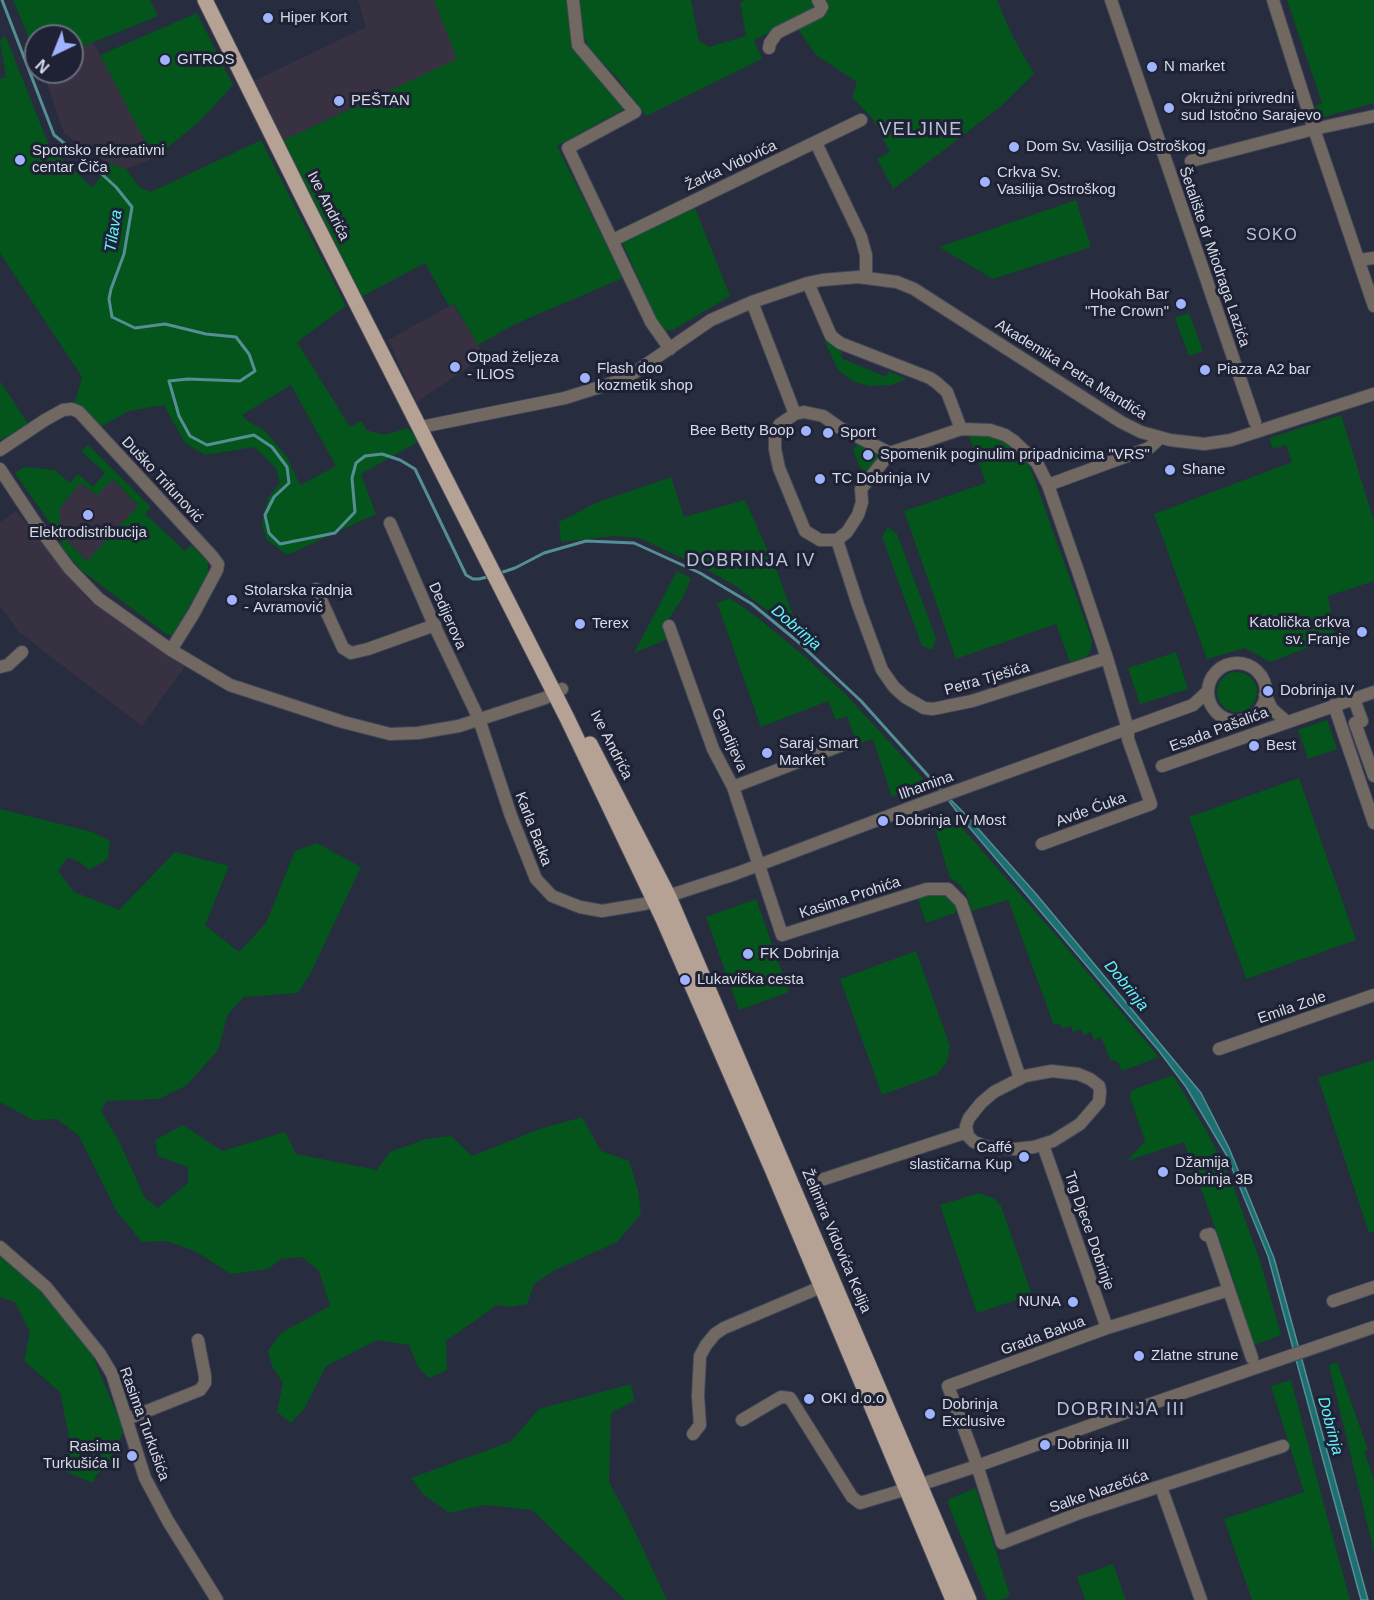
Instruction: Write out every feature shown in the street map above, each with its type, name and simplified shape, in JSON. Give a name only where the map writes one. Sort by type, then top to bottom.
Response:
[{"type":"main road","name":"Ive Andrića","points":[[205,0],[485,557],[558,691],[662,899]]},
{"type":"main road","name":"Želimira Vidovića Kelija","points":[[662,899],[821,1287],[969,1600]]},
{"type":"main road","name":"Želimira Vidovića Kelija","points":[[662,899],[914,1487],[953,1600]]},
{"type":"street","points":[[573,0],[578,45],[635,112],[568,148],[651,322],[670,349]]},
{"type":"street","points":[[769,48],[777,33],[819,12],[822,7],[818,0]]},
{"type":"street","name":"Šetalište dr Miodraga Lazića","points":[[1111,0],[1255,422]]},
{"type":"street","points":[[1272,0],[1374,306]]},
{"type":"street","points":[[1191,161],[1374,116]]},
{"type":"street","name":"Žarka Vidovića","points":[[613,240],[861,120]]},
{"type":"street","points":[[816,143],[861,237],[866,255],[866,277]]},
{"type":"street","points":[[1359,260],[1374,258]]},
{"type":"street","name":"Akademika Petra Mandića","points":[[752,302],[822,280],[866,277],[897,282],[914,289],[1121,422],[1160,438],[1196,444],[1231,440],[1374,394]]},
{"type":"street","points":[[808,284],[831,336],[840,343],[930,378],[937,383],[947,392],[961,429]]},
{"type":"street","points":[[421,427],[565,398],[605,386],[636,373],[708,321],[752,302],[795,414]]},
{"type":"street","name":"Duško Trifunović","points":[[0,450],[63,410],[72,409],[79,412],[212,556],[218,564],[217,570],[171,650]]},
{"type":"street","points":[[890,453],[840,428],[823,416],[804,412],[795,414],[780,424],[775,434],[779,468],[805,531],[820,540],[837,540],[847,532],[858,515],[862,502],[861,489],[890,453],[961,429],[990,430],[1014,441],[1037,463],[1048,485],[1107,658],[1128,729]]},
{"type":"street","points":[[1048,485],[1149,448],[1160,438]]},
{"type":"street","points":[[0,469],[37,525],[83,584],[120,615],[171,650],[230,685],[320,715],[390,734],[437,731],[545,698],[558,691]]},
{"type":"street","name":"Dedijerova","points":[[390,524],[479,719]]},
{"type":"street","name":"Petra Tješića","points":[[837,540],[882,670],[894,687],[905,697],[924,708],[933,709],[972,701],[1107,658]]},
{"type":"street","points":[[316,589],[343,648],[351,653],[435,625]]},
{"type":"street","name":"Gandijeva","points":[[669,626],[713,749],[734,788],[845,744]]},
{"type":"street","points":[[0,668],[8,665],[22,652]]},
{"type":"street","points":[[1266,695],[1255,715],[1248,719],[1232,721],[1212,708],[1208,691],[1210,681],[1220,668],[1242,663],[1256,670],[1261,676],[1272,709],[1283,719]]},
{"type":"street","name":"Ilhamina","points":[[662,899],[759,866],[960,789],[1193,705],[1208,691]]},
{"type":"street","name":"Esada Pašalića","points":[[1162,766],[1283,719],[1374,692]]},
{"type":"street","points":[[1354,699],[1362,721],[1355,723],[1374,776]]},
{"type":"street","name":"Ilhamina","points":[[1193,705],[1212,708]]},
{"type":"street","points":[[1334,705],[1374,823]]},
{"type":"street","points":[[1255,715],[1270,714],[1283,719]]},
{"type":"street","name":"Karla Batka","points":[[479,719],[510,816],[536,879],[543,888],[552,896],[567,903],[602,911],[662,899]]},
{"type":"street","name":"Avde Ćuka","points":[[1042,844],[1150,804],[1128,738],[1128,729]]},
{"type":"street","points":[[734,788],[759,866]]},
{"type":"street","name":"Kasima Prohića","points":[[759,866],[782,935],[927,889],[948,889],[961,902],[1020,1078]]},
{"type":"street","name":"Emila Zole","points":[[1219,1049],[1374,995]]},
{"type":"street","points":[[1042,1072],[1078,1074],[1090,1079],[1098,1086],[1099,1102],[1088,1116],[1064,1135],[1043,1144],[1015,1149],[988,1147],[974,1142],[967,1132],[969,1118],[981,1102],[1001,1087],[1020,1078],[1042,1072]]},
{"type":"street","points":[[824,1179],[967,1132]]},
{"type":"street","name":"Trg Djece Dobrinje","points":[[1043,1144],[1107,1328]]},
{"type":"street","points":[[1206,1235],[1210,1234],[1252,1358]]},
{"type":"street","name":"Rasima Turkušića","points":[[0,1247],[46,1287],[100,1354],[112,1374],[145,1478],[168,1521],[217,1600]]},
{"type":"street","points":[[693,1434],[700,1425],[698,1396],[700,1356],[711,1340],[724,1328],[821,1287]]},
{"type":"street","points":[[1333,1301],[1374,1287]]},
{"type":"street","name":"Grada Bakua","points":[[978,1466],[948,1386],[1107,1328],[1229,1290]]},
{"type":"street","points":[[742,1420],[782,1397],[790,1398],[856,1501],[865,1502],[978,1466],[1374,1327]]},
{"type":"street","points":[[127,1419],[200,1390],[205,1383],[205,1376],[198,1340]]},
{"type":"street","name":"Salke Nazečića","points":[[978,1466],[1002,1543],[1082,1512],[1282,1446]]},
{"type":"street","points":[[1161,1487],[1201,1600]]},
{"type":"shaded area","points":[[358,0],[434,0],[458,59],[282,141],[254,81],[366,27]]},
{"type":"shaded area","points":[[93,42],[154,158],[126,169],[104,161],[64,133],[47,84],[84,84],[84,46]]},
{"type":"shaded area","points":[[453,304],[485,356],[417,402],[388,340]]},
{"type":"shaded area","points":[[112,478],[138,506],[112,535],[172,636],[166,634],[54,529],[60,523],[60,508],[80,483],[97,495]]},
{"type":"shaded area","points":[[16,511],[89,600],[186,665],[142,726],[20,633],[0,606],[0,522]]},
{"type":"shaded area","name":"Dobrinja","points":[[940,789],[1037,895],[1201,1093],[1229,1148],[1274,1258],[1368,1600],[1361,1600],[1268,1256],[1227,1156],[1186,1087],[1159,1051],[963,820]]},
{"type":"green space","points":[[13,0],[150,0],[158,16],[84,46],[84,24],[24,24],[24,26]]},
{"type":"green space","points":[[434,0],[569,0],[571,42],[624,109],[557,146],[623,278],[515,324],[478,345],[454,304],[449,306],[425,263],[361,297],[282,141],[457,59]]},
{"type":"green space","points":[[578,0],[691,0],[699,41],[709,47],[746,36],[740,2],[746,0],[812,0],[816,10],[754,40],[762,59],[646,116],[616,76],[589,50],[583,33]]},
{"type":"green space","points":[[824,0],[997,0],[1012,35],[1034,74],[1000,107],[893,189],[877,159],[890,152],[873,119],[852,97],[857,82],[816,55],[798,29]]},
{"type":"green space","points":[[1287,0],[1374,0],[1374,103],[1324,117],[1319,115],[1315,106],[1322,103]]},
{"type":"green space","points":[[197,13],[233,85],[199,122],[154,158],[100,55]]},
{"type":"green space","points":[[5,35],[50,148],[93,188],[109,163],[126,169],[139,187],[151,192],[261,140],[346,306],[297,342],[350,427],[362,421],[366,430],[384,435],[408,428],[419,441],[361,474],[376,514],[287,555],[266,539],[262,522],[268,498],[280,483],[276,468],[254,447],[205,455],[185,443],[164,405],[129,411],[100,427],[75,402],[82,377],[0,253],[0,79],[6,77],[0,41]],"holes":[[[291,385],[336,466],[300,485],[287,457],[265,431],[246,420],[242,415]]]},
{"type":"green space","points":[[1076,200],[1091,247],[993,279],[939,247]]},
{"type":"green space","points":[[695,208],[730,296],[673,330],[663,330],[622,242]]},
{"type":"green space","points":[[1189,313],[1203,351],[1189,356],[1175,318]]},
{"type":"green space","points":[[824,340],[842,352],[841,358],[886,377],[889,371],[906,379],[892,385],[871,386],[854,382],[838,370]]},
{"type":"green space","points":[[0,381],[29,425],[0,440]]},
{"type":"green space","points":[[1341,415],[1374,521],[1374,581],[1328,596],[1335,637],[1270,662],[1245,648],[1207,659],[1154,514],[1292,462],[1286,445],[1273,449],[1269,438]]},
{"type":"green space","points":[[978,432],[998,439],[1018,452],[1030,467],[1092,640],[1091,650],[1086,657],[1070,662],[1056,624],[956,659],[904,511],[986,483],[969,436]]},
{"type":"green space","points":[[858,443],[882,454],[866,474],[862,471],[853,450]]},
{"type":"green space","points":[[88,445],[151,507],[145,514],[185,551],[191,545],[208,561],[208,574],[172,636],[166,634],[81,570],[59,544],[65,539],[87,561],[138,506],[113,479],[97,495],[80,483],[60,508],[60,523],[54,529],[15,473],[24,467],[55,470],[70,483],[78,474],[93,487],[105,473],[81,451]]},
{"type":"green space","points":[[671,477],[684,517],[745,500],[779,576],[800,635],[734,585],[706,569],[639,538],[614,536],[561,542],[559,522],[598,502]]},
{"type":"green space","points":[[888,527],[897,534],[936,638],[932,650],[922,646],[882,537]]},
{"type":"green space","points":[[677,571],[691,578],[682,599],[665,624],[670,638],[634,653]]},
{"type":"green space","points":[[730,598],[810,661],[846,695],[929,785],[892,797],[873,739],[857,744],[847,716],[836,720],[828,701],[761,727],[717,603]]},
{"type":"green space","points":[[1176,652],[1188,689],[1140,704],[1128,668]]},
{"type":"green space","points":[[1237,672],[1245,673],[1251,678],[1256,684],[1256,700],[1251,706],[1245,711],[1237,712],[1229,711],[1223,706],[1218,700],[1217,692],[1218,684],[1223,678],[1229,673]]},
{"type":"green space","points":[[1327,720],[1337,749],[1308,759],[1298,730]]},
{"type":"green space","points":[[1299,778],[1356,940],[1246,979],[1189,817]]},
{"type":"green space","points":[[0,809],[92,832],[110,841],[108,859],[89,870],[68,857],[58,871],[74,892],[119,910],[175,852],[229,866],[205,925],[239,952],[266,923],[295,851],[317,843],[361,867],[311,972],[298,993],[244,997],[228,1014],[218,1050],[187,1085],[159,1099],[106,1101],[101,1111],[119,1141],[145,1198],[158,1208],[188,1183],[188,1167],[158,1156],[155,1140],[183,1125],[222,1151],[285,1132],[296,1154],[377,1170],[390,1152],[426,1139],[451,1136],[472,1156],[540,1129],[582,1117],[601,1151],[629,1161],[638,1190],[641,1214],[617,1242],[553,1271],[534,1284],[527,1304],[511,1307],[497,1305],[446,1341],[447,1370],[429,1378],[418,1367],[409,1345],[377,1340],[326,1366],[304,1409],[291,1423],[277,1412],[283,1383],[272,1366],[268,1351],[281,1333],[330,1306],[319,1271],[302,1257],[281,1259],[268,1269],[231,1274],[195,1251],[166,1241],[142,1242],[117,1212],[79,1136],[57,1119],[33,1120],[0,1102]]},
{"type":"green space","points":[[951,815],[1159,1057],[1122,1071],[1118,1062],[1110,1059],[1101,1037],[1094,1040],[1091,1032],[1084,1035],[1081,1029],[1073,1032],[1071,1026],[1062,1029],[1060,1023],[1054,1025],[1008,900],[972,911],[966,893],[950,878],[933,822]]},
{"type":"green space","points":[[946,893],[958,908],[955,913],[926,923],[917,896]]},
{"type":"green space","name":"FK Dobrinja","points":[[756,899],[789,992],[739,1010],[706,917]]},
{"type":"green space","points":[[916,951],[950,1046],[947,1062],[936,1075],[882,1095],[840,979]]},
{"type":"green space","points":[[1374,1060],[1374,1232],[1369,1233],[1318,1078]]},
{"type":"green space","points":[[1173,1075],[1207,1132],[1231,1180],[1260,1261],[1281,1335],[1254,1345],[1229,1266],[1184,1142],[1127,1161],[1145,1141],[1130,1093]]},
{"type":"green space","points":[[979,1193],[995,1199],[1001,1206],[1032,1295],[977,1313],[940,1205]]},
{"type":"green space","points":[[0,1255],[18,1269],[49,1300],[93,1356],[124,1430],[108,1467],[97,1474],[93,1483],[65,1471],[68,1463],[69,1437],[60,1392],[24,1361],[30,1332],[15,1302],[0,1297]]},
{"type":"green space","points":[[1337,1362],[1368,1450],[1364,1451],[1374,1479],[1374,1552],[1329,1365]]},
{"type":"green space","points":[[1291,1380],[1350,1600],[1252,1600],[1224,1519],[1304,1492],[1271,1386]]},
{"type":"green space","points":[[631,1384],[634,1401],[611,1413],[609,1482],[667,1600],[625,1600],[532,1510],[485,1505],[449,1513],[423,1494],[411,1478],[510,1442],[539,1409]]},
{"type":"green space","points":[[976,1488],[1010,1596],[1000,1600],[987,1600],[948,1504],[949,1499]]},
{"type":"green space","points":[[1113,1564],[1126,1600],[1085,1600],[1077,1577]]},
{"type":"waterway","name":"Dobrinja","points":[[2,0],[54,135],[116,187],[132,207],[124,254],[109,299],[112,317],[135,328],[165,324],[206,334],[236,337],[249,354],[255,371],[240,381],[188,379],[169,381],[179,416],[190,436],[207,445],[254,435],[272,447],[287,467],[289,483],[274,497],[265,515],[269,533],[280,544],[335,533],[355,512],[352,478],[356,463],[365,456],[382,454],[400,460],[415,469],[466,575],[473,579],[491,576]]},
{"type":"waterway","name":"Dobrinja","points":[[500,573],[544,553],[586,541],[634,543],[700,573],[752,604],[796,640],[861,701],[941,790]]},
{"type":"place","name":"Hiper Kort","points":[[268,18]]},
{"type":"place","name":"GITROS","points":[[165,60]]},
{"type":"place","name":"N market","points":[[1152,67]]},
{"type":"place","name":"PEŠTAN","points":[[339,101]]},
{"type":"place","name":"Okružni privredni sud Istočno Sarajevo","points":[[1169,108]]},
{"type":"place","name":"Dom Sv. Vasilija Ostroškog","points":[[1014,147]]},
{"type":"place","name":"Sportsko rekreativni centar Čiča","points":[[20,160]]},
{"type":"place","name":"Crkva Sv. Vasilija Ostroškog","points":[[985,182]]},
{"type":"place","name":"Hookah Bar \"The Crown\"","points":[[1181,304]]},
{"type":"place","name":"Otpad željeza - ILIOS","points":[[455,367]]},
{"type":"place","name":"Piazza A2 bar","points":[[1205,370]]},
{"type":"place","name":"Flash doo kozmetik shop","points":[[585,378]]},
{"type":"place","name":"Bee Betty Boop","points":[[806,431]]},
{"type":"place","name":"Sport","points":[[828,433]]},
{"type":"place","name":"Spomenik poginulim pripadnicima \"VRS\"","points":[[868,455]]},
{"type":"place","name":"Shane","points":[[1170,470]]},
{"type":"place","name":"TC Dobrinja IV","points":[[820,479]]},
{"type":"place","name":"Elektrodistribucija","points":[[88,515]]},
{"type":"place","name":"Stolarska radnja - Avramović","points":[[232,600]]},
{"type":"place","name":"Terex","points":[[580,624]]},
{"type":"place","name":"Katolička crkva sv. Franje","points":[[1362,632]]},
{"type":"place","name":"Dobrinja IV","points":[[1268,691]]},
{"type":"place","name":"Best","points":[[1254,746]]},
{"type":"place","name":"Saraj Smart Market","points":[[767,753]]},
{"type":"place","name":"Dobrinja IV Most","points":[[883,821]]},
{"type":"place","name":"FK Dobrinja","points":[[748,954]]},
{"type":"place","name":"Lukavička cesta","points":[[685,980]]},
{"type":"place","name":"Caffé slastičarna Kup","points":[[1024,1157]]},
{"type":"place","name":"Džamija Dobrinja 3B","points":[[1163,1172]]},
{"type":"place","name":"NUNA","points":[[1073,1302]]},
{"type":"place","name":"Zlatne strune","points":[[1139,1356]]},
{"type":"place","name":"OKI d.o.o","points":[[809,1399]]},
{"type":"place","name":"Dobrinja Exclusive","points":[[930,1414]]},
{"type":"place","name":"Dobrinja III","points":[[1045,1445]]},
{"type":"place","name":"Rasima Turkušića II","points":[[132,1456]]},
{"type":"district","name":"VELJINE","points":[[921,130]]},
{"type":"district","name":"SOKO","points":[[1272,236]]},
{"type":"district","name":"DOBRINJA IV","points":[[751,561]]},
{"type":"district","name":"DOBRINJA III","points":[[1121,1410]]},
{"type":"water label","name":"Tilava","points":[[114,231]]}]
